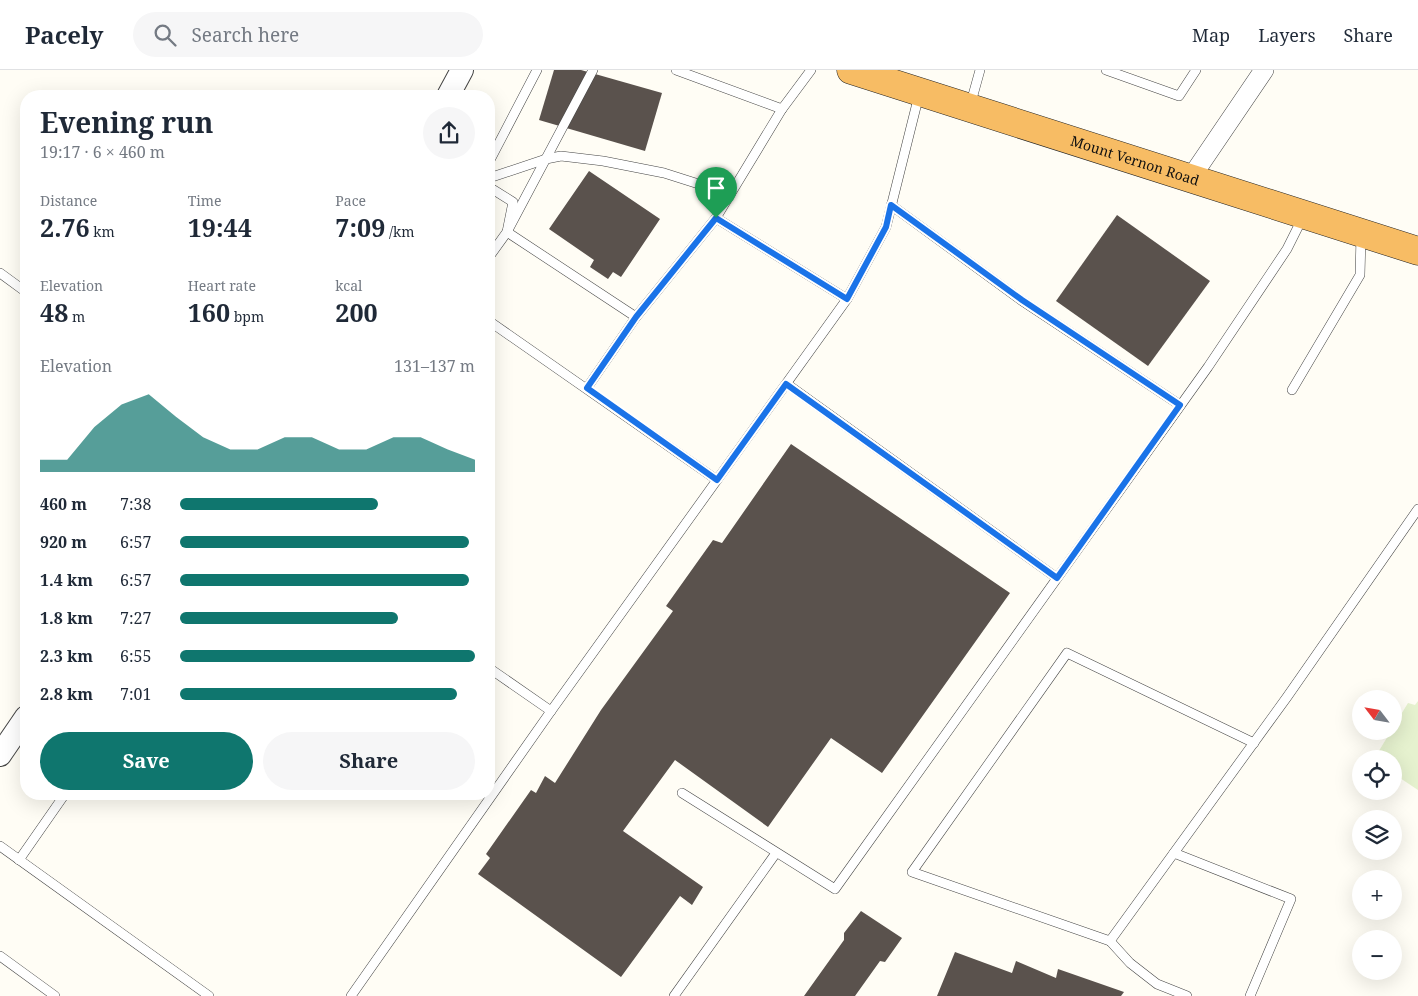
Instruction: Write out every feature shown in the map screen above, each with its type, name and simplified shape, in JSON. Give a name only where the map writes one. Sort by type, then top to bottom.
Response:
[{"type":"highway","name":"Mount Vernon Road","points":[[850,70],[1418,251]]},
{"type":"street","points":[[451,90],[462,70]]},
{"type":"street","points":[[1190,178],[1264,70]]},
{"type":"street","points":[[0,754],[20,726]]},
{"type":"lane","points":[[495,151],[538,70]]},
{"type":"lane","points":[[495,249],[507,232],[593,70]]},
{"type":"lane","points":[[676,70],[782,109]]},
{"type":"lane","points":[[587,388],[636,317],[716,218],[782,109],[811,70]]},
{"type":"lane","points":[[969,108],[980,70]]},
{"type":"lane","points":[[1111,71],[1178,96],[1196,70]]},
{"type":"lane","points":[[495,791],[847,299],[886,227],[920,92]]},
{"type":"lane","points":[[495,176],[561,156],[603,161],[664,173],[730,194]]},
{"type":"lane","points":[[495,191],[513,202],[507,232]]},
{"type":"lane","points":[[891,205],[1022,300],[1180,405]]},
{"type":"lane","points":[[682,794],[834,889],[1208,367],[1287,248],[1304,215]]},
{"type":"lane","points":[[716,218],[847,299]]},
{"type":"lane","points":[[507,232],[636,317]]},
{"type":"lane","points":[[1292,390],[1360,275],[1362,233]]},
{"type":"lane","points":[[0,273],[20,288]]},
{"type":"lane","points":[[495,324],[717,480]]},
{"type":"lane","points":[[786,384],[1057,578]]},
{"type":"lane","points":[[1110,941],[1254,743],[1418,509]]},
{"type":"lane","points":[[1187,996],[1157,984],[1130,963],[1110,941],[912,872],[1067,653],[1254,743]]},
{"type":"lane","points":[[495,672],[551,711]]},
{"type":"lane","points":[[19,860],[61,800]]},
{"type":"lane","points":[[351,996],[489,800]]},
{"type":"lane","points":[[0,846],[208,996]]},
{"type":"lane","points":[[674,996],[776,853]]},
{"type":"lane","points":[[1174,853],[1291,899],[1250,996]]},
{"type":"lane","points":[[0,956],[55,996]]},
{"type":"green space","points":[[1418,701],[1418,790],[1402,779],[1402,750],[1379,750],[1386,740],[1402,740],[1402,713],[1408,703],[1415,705]]},
{"type":"building","points":[[554,70],[581,70],[662,93],[645,151],[539,120]]},
{"type":"building","points":[[589,171],[660,219],[621,277],[613,272],[608,279],[590,267],[594,260],[549,229]]},
{"type":"building","points":[[1117,215],[1210,281],[1148,366],[1056,301]]},
{"type":"building","points":[[791,444],[1010,593],[882,773],[831,738],[768,827],[675,760],[623,831],[703,887],[692,905],[680,896],[621,977],[478,874],[490,858],[486,854],[531,790],[536,793],[545,776],[555,783],[601,710],[673,611],[666,606],[713,540],[722,543]]},
{"type":"building","points":[[861,911],[902,938],[885,962],[880,961],[855,996],[804,996],[844,940],[844,933]]},
{"type":"building","points":[[955,952],[1012,973],[1016,961],[1056,978],[1058,969],[1124,992],[1121,996],[937,996]]},
{"type":"route","points":[[891,205],[1022,300],[1180,405],[1057,578],[786,384],[717,480],[587,388],[636,317],[716,218],[847,299],[886,227],[891,205]]}]
